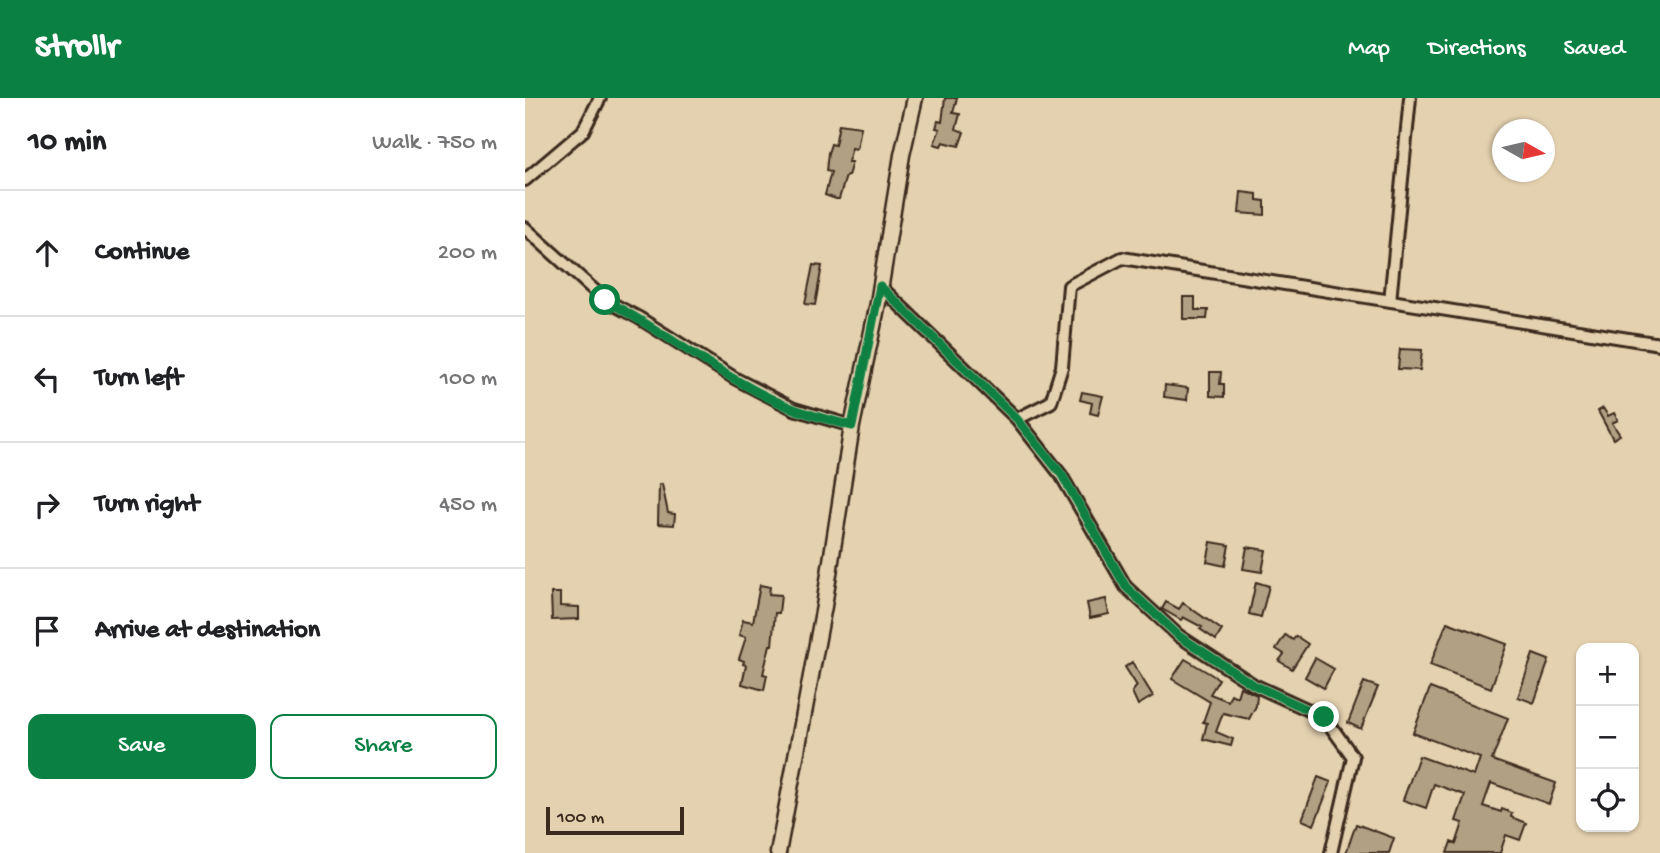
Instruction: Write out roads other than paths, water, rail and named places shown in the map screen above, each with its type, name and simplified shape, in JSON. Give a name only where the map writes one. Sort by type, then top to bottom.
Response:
[{"type":"main road","points":[[778,853],[824,606],[852,426],[915,98]]},
{"type":"street","points":[[525,180],[583,131],[600,98]]},
{"type":"street","points":[[1389,301],[1411,98]]},
{"type":"street","points":[[525,228],[605,300],[639,318],[736,379],[794,409],[852,426]]},
{"type":"street","points":[[1017,419],[1051,402],[1062,367],[1069,286],[1122,258],[1660,344]]},
{"type":"street","points":[[880,286],[1017,419],[1062,475],[1126,587],[1179,636],[1254,685],[1324,717],[1353,757],[1331,853]]}]
